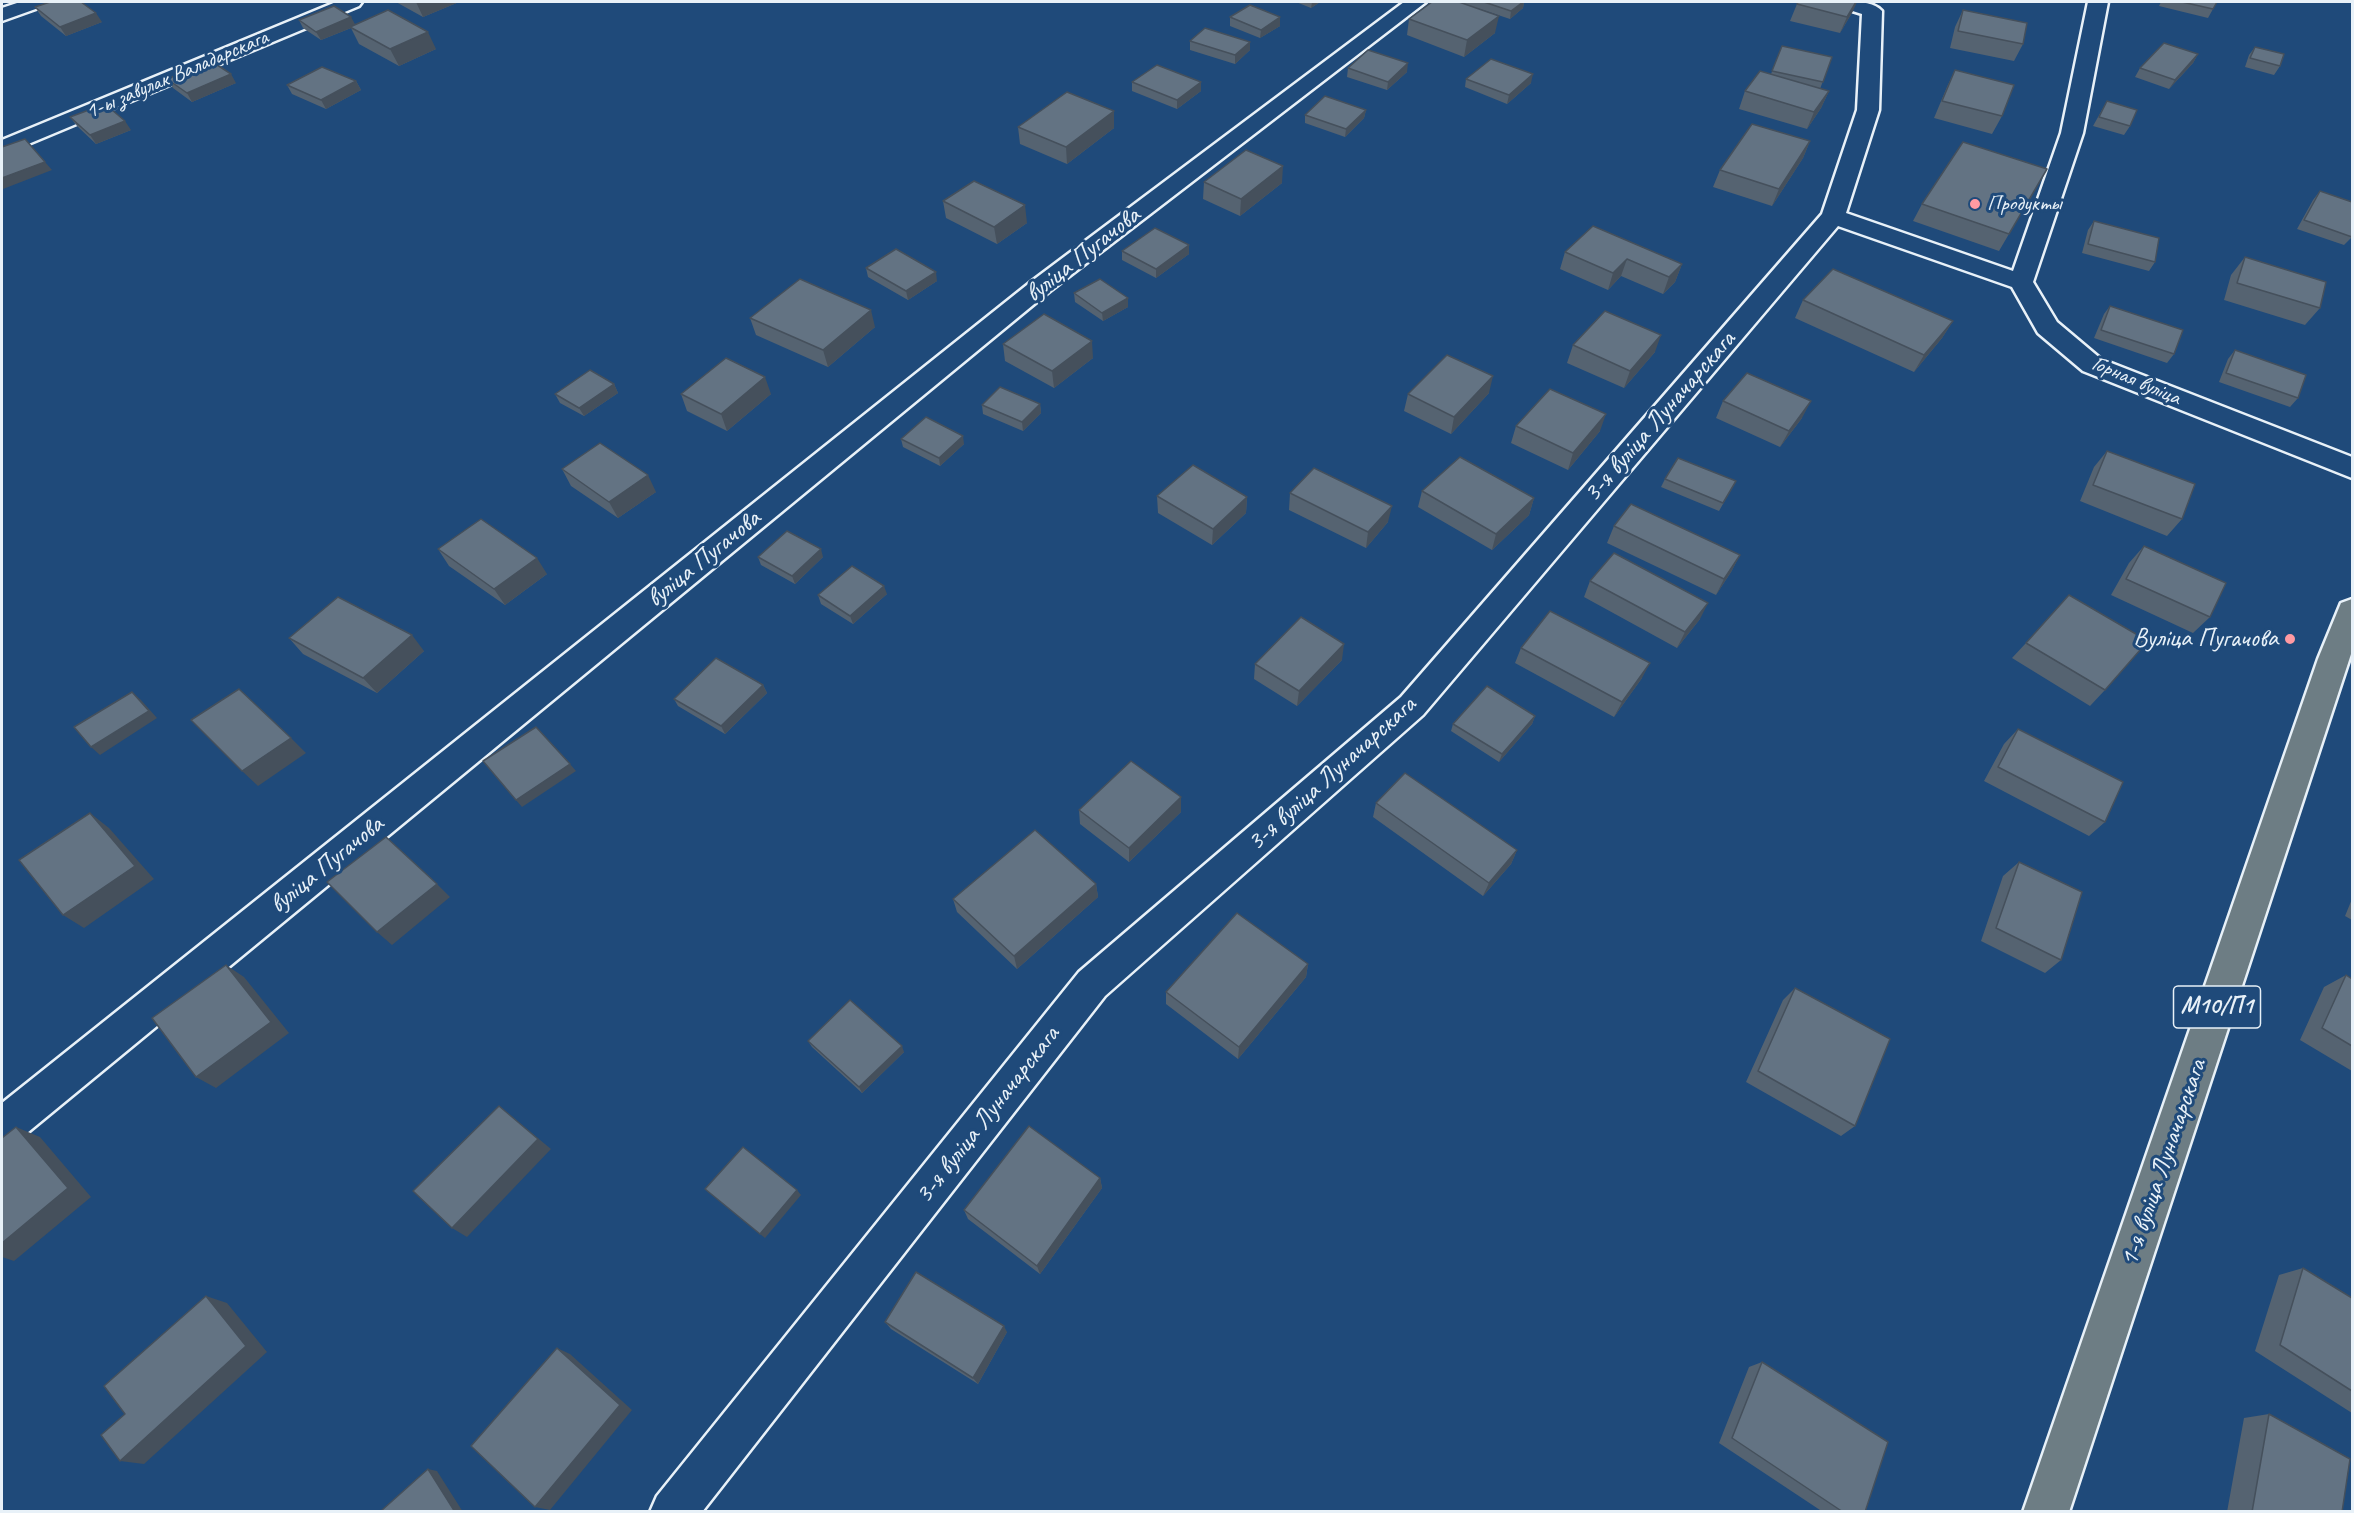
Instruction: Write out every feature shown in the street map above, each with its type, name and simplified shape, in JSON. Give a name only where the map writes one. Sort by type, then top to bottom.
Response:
[{"type":"main road","name":"1-я вуліца Луначарскага","points":[[2046,1512],[2352,611]]},
{"type":"street","points":[[2,15],[37,2]]},
{"type":"street","name":"1-ы завулак Валадарскага","points":[[2,148],[352,2]]},
{"type":"street","name":"вуліца Пугачова","points":[[2,1128],[1041,286],[1416,2]]},
{"type":"street","name":"3-я вуліца Луначарскага","points":[[673,1512],[1092,984],[1412,706],[1833,216],[1868,110],[1872,11],[1844,2]]},
{"type":"street","points":[[1833,216],[2021,282],[2072,133],[2098,2]]},
{"type":"street","name":"Горная вуліца","points":[[2021,282],[2047,327],[2092,365],[2352,468]]},
{"type":"building","points":[[50,2],[81,2],[96,13],[60,27],[35,7]]},
{"type":"building","points":[[1432,2],[1459,2],[1499,16],[1467,40],[1409,19]]},
{"type":"building","points":[[1484,2],[1523,2],[1511,11]]},
{"type":"building","points":[[1798,2],[1856,2],[1847,17],[1797,4]]},
{"type":"building","points":[[2182,2],[2217,2],[2213,9]]},
{"type":"building","points":[[1250,5],[1280,17],[1261,30],[1230,17]]},
{"type":"building","points":[[334,6],[351,17],[316,32],[299,20]]},
{"type":"building","points":[[388,10],[428,32],[390,49],[350,27]]},
{"type":"building","points":[[1963,10],[2027,23],[2023,44],[1958,31]]},
{"type":"building","points":[[1205,28],[1250,42],[1235,55],[1190,41]]},
{"type":"building","points":[[2164,43],[2198,54],[2175,80],[2140,68]]},
{"type":"building","points":[[1782,46],[1832,57],[1823,82],[1772,71]]},
{"type":"building","points":[[2255,47],[2284,54],[2280,66],[2250,58]]},
{"type":"building","points":[[1368,50],[1408,63],[1388,82],[1348,68]]},
{"type":"building","points":[[1491,59],[1533,74],[1509,95],[1466,79]]},
{"type":"building","points":[[211,61],[231,74],[187,93],[167,79]]},
{"type":"building","points":[[1157,65],[1201,82],[1177,100],[1132,82]]},
{"type":"building","points":[[322,67],[356,81],[321,100],[287,85]]},
{"type":"building","points":[[1955,70],[2014,85],[2002,116],[1942,101]]},
{"type":"building","points":[[1760,71],[1829,91],[1814,112],[1745,91]]},
{"type":"building","points":[[1067,92],[1114,111],[1066,147],[1018,127]]},
{"type":"building","points":[[1325,96],[1366,110],[1346,129],[1305,115]]},
{"type":"building","points":[[2107,101],[2137,110],[2130,126],[2099,117]]},
{"type":"building","points":[[105,104],[125,121],[90,135],[70,117]]},
{"type":"building","points":[[1752,124],[1810,141],[1779,189],[1720,170]]},
{"type":"building","points":[[25,139],[45,162],[2,178],[2,147]]},
{"type":"building","name":"Продукты","points":[[1963,142],[2047,169],[2009,234],[1922,204]]},
{"type":"building","points":[[1246,150],[1283,166],[1241,199],[1204,182]]},
{"type":"building","points":[[974,181],[1025,205],[994,227],[943,201]]},
{"type":"building","points":[[2320,191],[2352,202],[2352,237],[2304,220]]},
{"type":"building","points":[[2094,221],[2159,238],[2155,262],[2088,244]]},
{"type":"building","points":[[1593,226],[1682,264],[1669,277],[1627,259],[1613,273],[1565,252]]},
{"type":"building","points":[[1155,228],[1189,245],[1156,269],[1122,251]]},
{"type":"building","points":[[896,249],[936,272],[906,291],[866,268]]},
{"type":"building","points":[[2245,257],[2326,282],[2320,308],[2237,283]]},
{"type":"building","points":[[1833,269],[1953,321],[1924,355],[1803,300]]},
{"type":"building","points":[[800,279],[871,310],[823,350],[750,318]]},
{"type":"building","points":[[1100,279],[1128,298],[1102,313],[1074,293]]},
{"type":"building","points":[[2110,306],[2183,330],[2174,354],[2101,330]]},
{"type":"building","points":[[1605,311],[1661,335],[1630,371],[1573,345]]},
{"type":"building","points":[[1044,314],[1092,341],[1052,371],[1003,344]]},
{"type":"building","points":[[2235,350],[2306,375],[2298,398],[2226,373]]},
{"type":"building","points":[[1447,355],[1493,376],[1454,417],[1408,394]]},
{"type":"building","points":[[726,358],[765,377],[721,414],[681,394]]},
{"type":"building","points":[[590,370],[614,384],[579,408],[555,394]]},
{"type":"building","points":[[1747,373],[1811,401],[1789,431],[1723,401]]},
{"type":"building","points":[[1000,387],[1040,404],[1022,422],[982,405]]},
{"type":"building","points":[[1550,389],[1606,414],[1573,453],[1516,426]]},
{"type":"building","points":[[926,417],[963,436],[939,458],[901,439]]},
{"type":"building","points":[[600,443],[648,475],[609,502],[562,469]]},
{"type":"building","points":[[2107,451],[2195,484],[2182,519],[2093,485]]},
{"type":"building","points":[[1460,457],[1534,498],[1496,534],[1422,491]]},
{"type":"building","points":[[1678,458],[1736,481],[1723,503],[1665,479]]},
{"type":"building","points":[[1193,465],[1247,497],[1213,529],[1157,496]]},
{"type":"building","points":[[1314,468],[1392,506],[1368,532],[1290,493]]},
{"type":"building","points":[[1631,504],[1740,555],[1724,579],[1614,526]]},
{"type":"building","points":[[481,519],[537,558],[494,589],[438,549]]},
{"type":"building","points":[[787,531],[821,549],[792,576],[758,557]]},
{"type":"building","points":[[2144,546],[2226,583],[2210,617],[2126,579]]},
{"type":"building","points":[[1614,553],[1708,603],[1685,632],[1590,581]]},
{"type":"building","points":[[852,566],[884,586],[850,616],[818,595]]},
{"type":"building","points":[[2069,595],[2148,641],[2105,690],[2026,643]]},
{"type":"building","points":[[338,597],[412,635],[363,678],[289,638]]},
{"type":"building","points":[[1550,611],[1650,663],[1622,702],[1521,648]]},
{"type":"building","points":[[1301,617],[1344,644],[1299,691],[1255,664]]},
{"type":"building","points":[[716,658],[763,685],[721,726],[674,699]]},
{"type":"building","points":[[1487,686],[1535,716],[1502,754],[1453,724]]},
{"type":"building","points":[[239,689],[291,738],[242,771],[191,720]]},
{"type":"building","points":[[132,692],[149,711],[91,747],[74,727]]},
{"type":"building","points":[[536,727],[570,764],[516,800],[483,761]]},
{"type":"building","points":[[2018,729],[2123,782],[2105,822],[1998,767]]},
{"type":"building","points":[[1131,761],[1181,797],[1129,848],[1079,810]]},
{"type":"building","points":[[1405,773],[1517,850],[1489,883],[1376,803]]},
{"type":"building","points":[[90,813],[135,866],[63,915],[19,860]]},
{"type":"building","points":[[1035,830],[1096,884],[1014,956],[953,899]]},
{"type":"building","points":[[386,837],[437,884],[377,932],[327,882]]},
{"type":"building","points":[[2019,862],[2082,892],[2061,960],[1996,928]]},
{"type":"building","points":[[1237,913],[1308,964],[1239,1047],[1166,992]]},
{"type":"building","points":[[226,965],[271,1022],[196,1077],[152,1018]]},
{"type":"building","points":[[2346,975],[2352,979],[2352,1046],[2322,1028]]},
{"type":"building","points":[[1795,988],[1890,1039],[1855,1126],[1758,1071]]},
{"type":"building","points":[[850,1000],[902,1046],[859,1087],[808,1041]]},
{"type":"building","points":[[499,1106],[538,1139],[452,1228],[413,1191]]},
{"type":"building","points":[[1029,1126],[1100,1178],[1037,1266],[964,1210]]},
{"type":"building","points":[[16,1127],[68,1188],[2,1243],[2,1138]]},
{"type":"building","points":[[743,1147],[797,1190],[760,1234],[705,1189]]},
{"type":"building","points":[[2303,1268],[2352,1298],[2352,1391],[2280,1345]]},
{"type":"building","points":[[916,1272],[1004,1326],[973,1378],[885,1322]]},
{"type":"building","points":[[206,1296],[246,1346],[120,1461],[101,1435],[125,1414],[104,1386]]},
{"type":"building","points":[[557,1348],[620,1405],[535,1507],[471,1446]]},
{"type":"building","points":[[1762,1362],[1888,1442],[1865,1512],[1843,1512],[1732,1438]]},
{"type":"building","points":[[2269,1414],[2350,1459],[2342,1512],[2252,1512]]},
{"type":"building","points":[[428,1469],[455,1512],[381,1511]]},
{"type":"place","name":"Продукты","points":[[1975,204]]},
{"type":"place","name":"Вуліца Пугачова","points":[[2290,639]]}]
